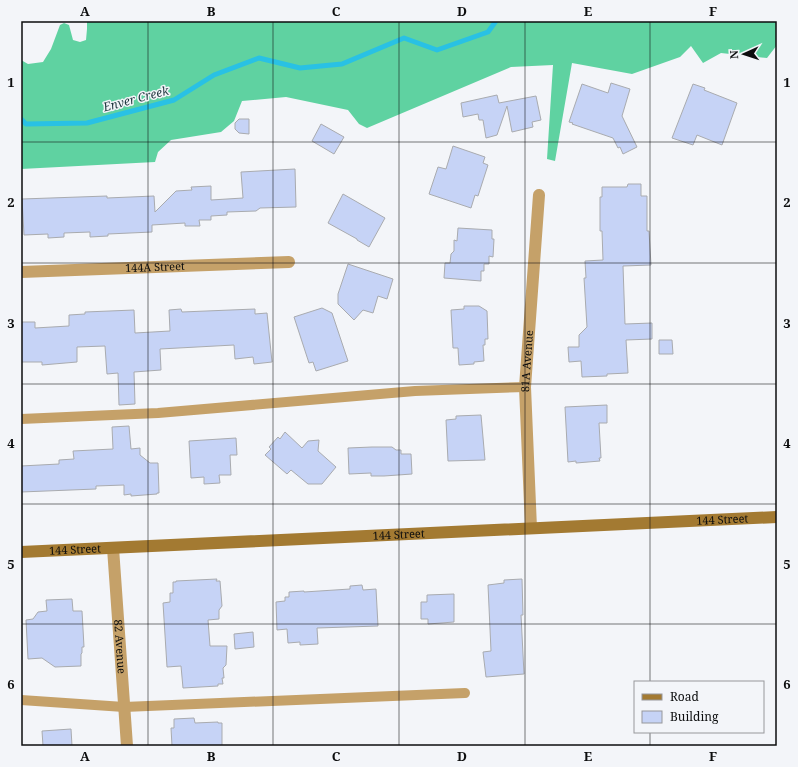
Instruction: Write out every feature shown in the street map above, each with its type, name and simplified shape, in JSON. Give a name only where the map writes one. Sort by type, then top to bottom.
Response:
[{"type":"main road","name":"144 Street","points":[[21,552],[777,517]]},
{"type":"street","name":"81A Avenue","points":[[531,528],[525,387],[539,195]]},
{"type":"street","name":"144A Street","points":[[21,272],[289,262]]},
{"type":"street","name":"82 Avenue","points":[[113,548],[127,746]]},
{"type":"lane","points":[[21,419],[158,413],[415,391],[525,387]]},
{"type":"lane","points":[[21,700],[124,707],[465,693]]},
{"type":"green space","points":[[87,21],[777,21],[777,45],[767,58],[721,53],[703,63],[691,46],[680,57],[632,74],[572,63],[555,161],[547,159],[553,65],[511,67],[367,128],[359,124],[348,110],[286,97],[242,101],[234,121],[221,132],[171,140],[158,152],[155,162],[21,169],[21,60],[28,64],[43,62],[51,49],[60,25],[64,23],[69,25],[73,40],[80,42],[86,40]]},
{"type":"building","points":[[611,83],[630,89],[622,116],[637,147],[623,154],[613,138],[569,122],[582,84],[608,93]]},
{"type":"building","points":[[693,84],[737,103],[722,145],[697,135],[693,145],[672,138]]},
{"type":"building","points":[[497,95],[499,103],[536,96],[541,120],[532,122],[533,127],[512,132],[507,106],[497,135],[486,138],[483,120],[479,120],[478,114],[463,117],[461,103]]},
{"type":"building","points":[[239,119],[249,119],[249,134],[239,133],[235,129],[235,123]]},
{"type":"building","points":[[321,124],[344,137],[334,154],[312,141]]},
{"type":"building","points":[[453,146],[485,157],[483,163],[488,165],[478,196],[475,195],[471,208],[429,194],[438,167],[446,169]]},
{"type":"building","points":[[295,169],[296,207],[260,208],[256,211],[227,212],[227,215],[211,216],[211,220],[199,220],[200,226],[185,226],[185,223],[152,225],[152,232],[108,234],[108,236],[90,237],[90,232],[64,233],[64,237],[48,238],[48,234],[24,235],[22,199],[154,196],[155,212],[176,191],[192,190],[191,187],[211,186],[211,200],[243,198],[241,172]]},
{"type":"building","points":[[628,184],[641,184],[641,196],[647,196],[647,231],[649,231],[651,265],[623,266],[625,324],[652,323],[652,339],[626,340],[628,373],[582,377],[581,361],[569,362],[568,347],[579,347],[579,335],[587,327],[584,278],[586,278],[585,261],[603,260],[602,231],[600,231],[600,197],[602,197],[602,187],[627,187]]},
{"type":"building","points":[[343,194],[385,218],[369,247],[328,223]]},
{"type":"building","points":[[458,228],[492,230],[492,239],[494,239],[493,257],[489,256],[489,264],[484,264],[484,271],[481,271],[481,281],[444,278],[445,263],[450,263],[451,254],[454,251],[454,240],[457,241]]},
{"type":"building","points":[[348,264],[393,279],[387,299],[378,296],[373,313],[363,310],[354,320],[338,304],[338,294]]},
{"type":"building","points":[[464,306],[479,306],[487,311],[488,339],[485,339],[485,345],[483,345],[484,361],[474,362],[474,364],[459,365],[458,348],[453,348],[451,310],[464,309]]},
{"type":"building","points":[[322,308],[332,313],[348,361],[316,371],[313,362],[309,363],[294,317]]},
{"type":"building","points":[[181,309],[182,312],[255,309],[255,314],[267,313],[272,362],[254,364],[253,357],[235,359],[234,345],[160,349],[161,370],[134,372],[135,404],[119,405],[118,373],[107,374],[105,346],[77,347],[77,362],[42,365],[42,362],[21,362],[21,322],[35,322],[35,328],[69,326],[69,315],[85,314],[85,312],[134,310],[135,333],[170,331],[169,310]]},
{"type":"building","points":[[659,340],[672,340],[673,354],[659,354]]},
{"type":"building","points":[[607,405],[607,423],[599,423],[600,461],[576,463],[576,461],[568,462],[565,407]]},
{"type":"building","points":[[481,415],[485,460],[448,461],[446,420],[456,419],[456,416]]},
{"type":"building","points":[[129,426],[131,449],[140,448],[140,455],[150,463],[158,463],[159,493],[131,496],[131,494],[124,495],[124,485],[96,486],[96,489],[21,492],[21,466],[59,464],[59,460],[74,459],[73,451],[113,449],[112,427]]},
{"type":"building","points":[[285,432],[302,448],[308,441],[319,440],[318,451],[336,467],[322,484],[308,484],[291,470],[287,474],[265,455],[271,449],[269,447],[278,437],[280,439]]},
{"type":"building","points":[[236,438],[237,455],[230,455],[231,475],[219,475],[220,483],[204,484],[204,477],[191,478],[189,441]]},
{"type":"building","points":[[392,447],[396,450],[401,450],[401,454],[411,454],[412,474],[371,476],[371,473],[349,474],[348,448]]},
{"type":"building","points":[[217,579],[216,581],[220,581],[222,606],[219,610],[219,619],[208,620],[210,646],[227,646],[226,665],[223,668],[223,684],[218,684],[218,686],[183,688],[181,666],[167,667],[163,603],[170,602],[170,593],[173,593],[173,582]]},
{"type":"building","points":[[522,579],[523,615],[521,615],[524,674],[486,677],[483,652],[491,651],[488,585],[504,583],[504,580]]},
{"type":"building","points":[[362,585],[363,590],[376,589],[378,626],[317,628],[318,644],[300,645],[300,642],[288,643],[287,629],[277,630],[276,602],[285,601],[285,597],[289,597],[289,592],[350,589],[350,586]]},
{"type":"building","points":[[454,594],[454,622],[428,624],[428,619],[421,619],[421,602],[427,602],[427,595]]},
{"type":"building","points":[[72,599],[73,611],[82,611],[84,647],[82,647],[81,666],[55,667],[42,658],[28,659],[26,620],[33,619],[38,612],[47,611],[46,600]]},
{"type":"building","points":[[253,632],[254,647],[235,649],[234,634]]},
{"type":"building","points":[[194,718],[195,723],[222,723],[222,746],[172,746],[171,728],[174,728],[174,719]]},
{"type":"building","points":[[71,729],[72,746],[43,746],[42,731]]},
{"type":"waterway","name":"Enver Creek","points":[[21,119],[26,124],[87,123],[174,100],[214,75],[259,58],[300,68],[342,64],[404,38],[437,50],[488,32],[496,21]]}]
